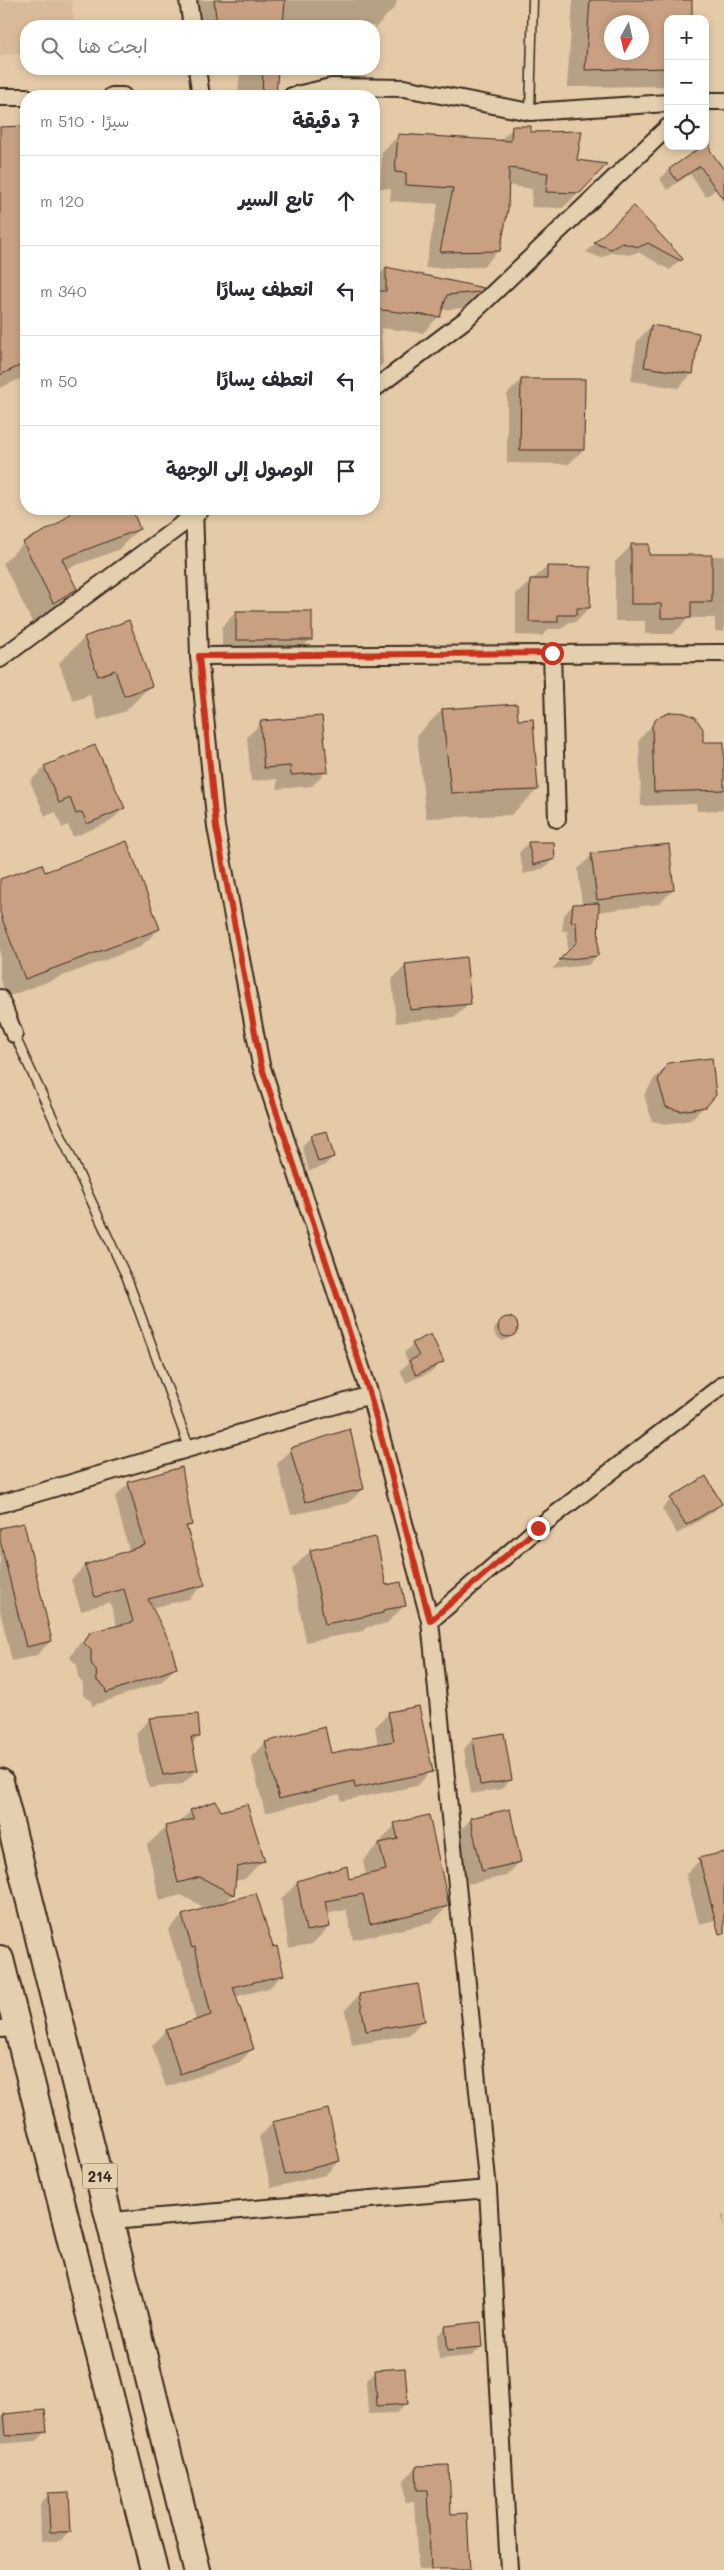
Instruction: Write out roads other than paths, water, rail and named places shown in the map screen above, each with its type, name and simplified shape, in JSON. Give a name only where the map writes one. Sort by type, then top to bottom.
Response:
[{"type":"highway","name":"214","points":[[0,1782],[112,2222],[197,2570]]},
{"type":"highway","name":"214","points":[[0,1960],[9,2029],[154,2570]]},
{"type":"street","points":[[188,0],[191,20]]},
{"type":"street","points":[[198,75],[200,90]]},
{"type":"street","points":[[318,90],[331,87],[404,88],[530,112],[664,104]]},
{"type":"street","points":[[0,97],[20,97]]},
{"type":"street","points":[[709,101],[724,101]]},
{"type":"street","points":[[380,384],[465,320],[664,131]]},
{"type":"street","points":[[0,658],[192,515]]},
{"type":"street","points":[[197,515],[199,656],[216,827],[261,1065],[370,1395],[430,1621],[488,2189],[509,2570]]},
{"type":"street","points":[[552,653],[557,819]]},
{"type":"street","points":[[199,656],[724,653]]},
{"type":"street","points":[[0,998],[14,1034]]},
{"type":"street","points":[[430,1621],[538,1528],[724,1384]]},
{"type":"street","points":[[0,1504],[370,1395]]},
{"type":"street","points":[[112,2222],[488,2189]]},
{"type":"lane","points":[[530,112],[533,0]]},
{"type":"lane","points":[[14,1034],[127,1278],[188,1448]]}]
